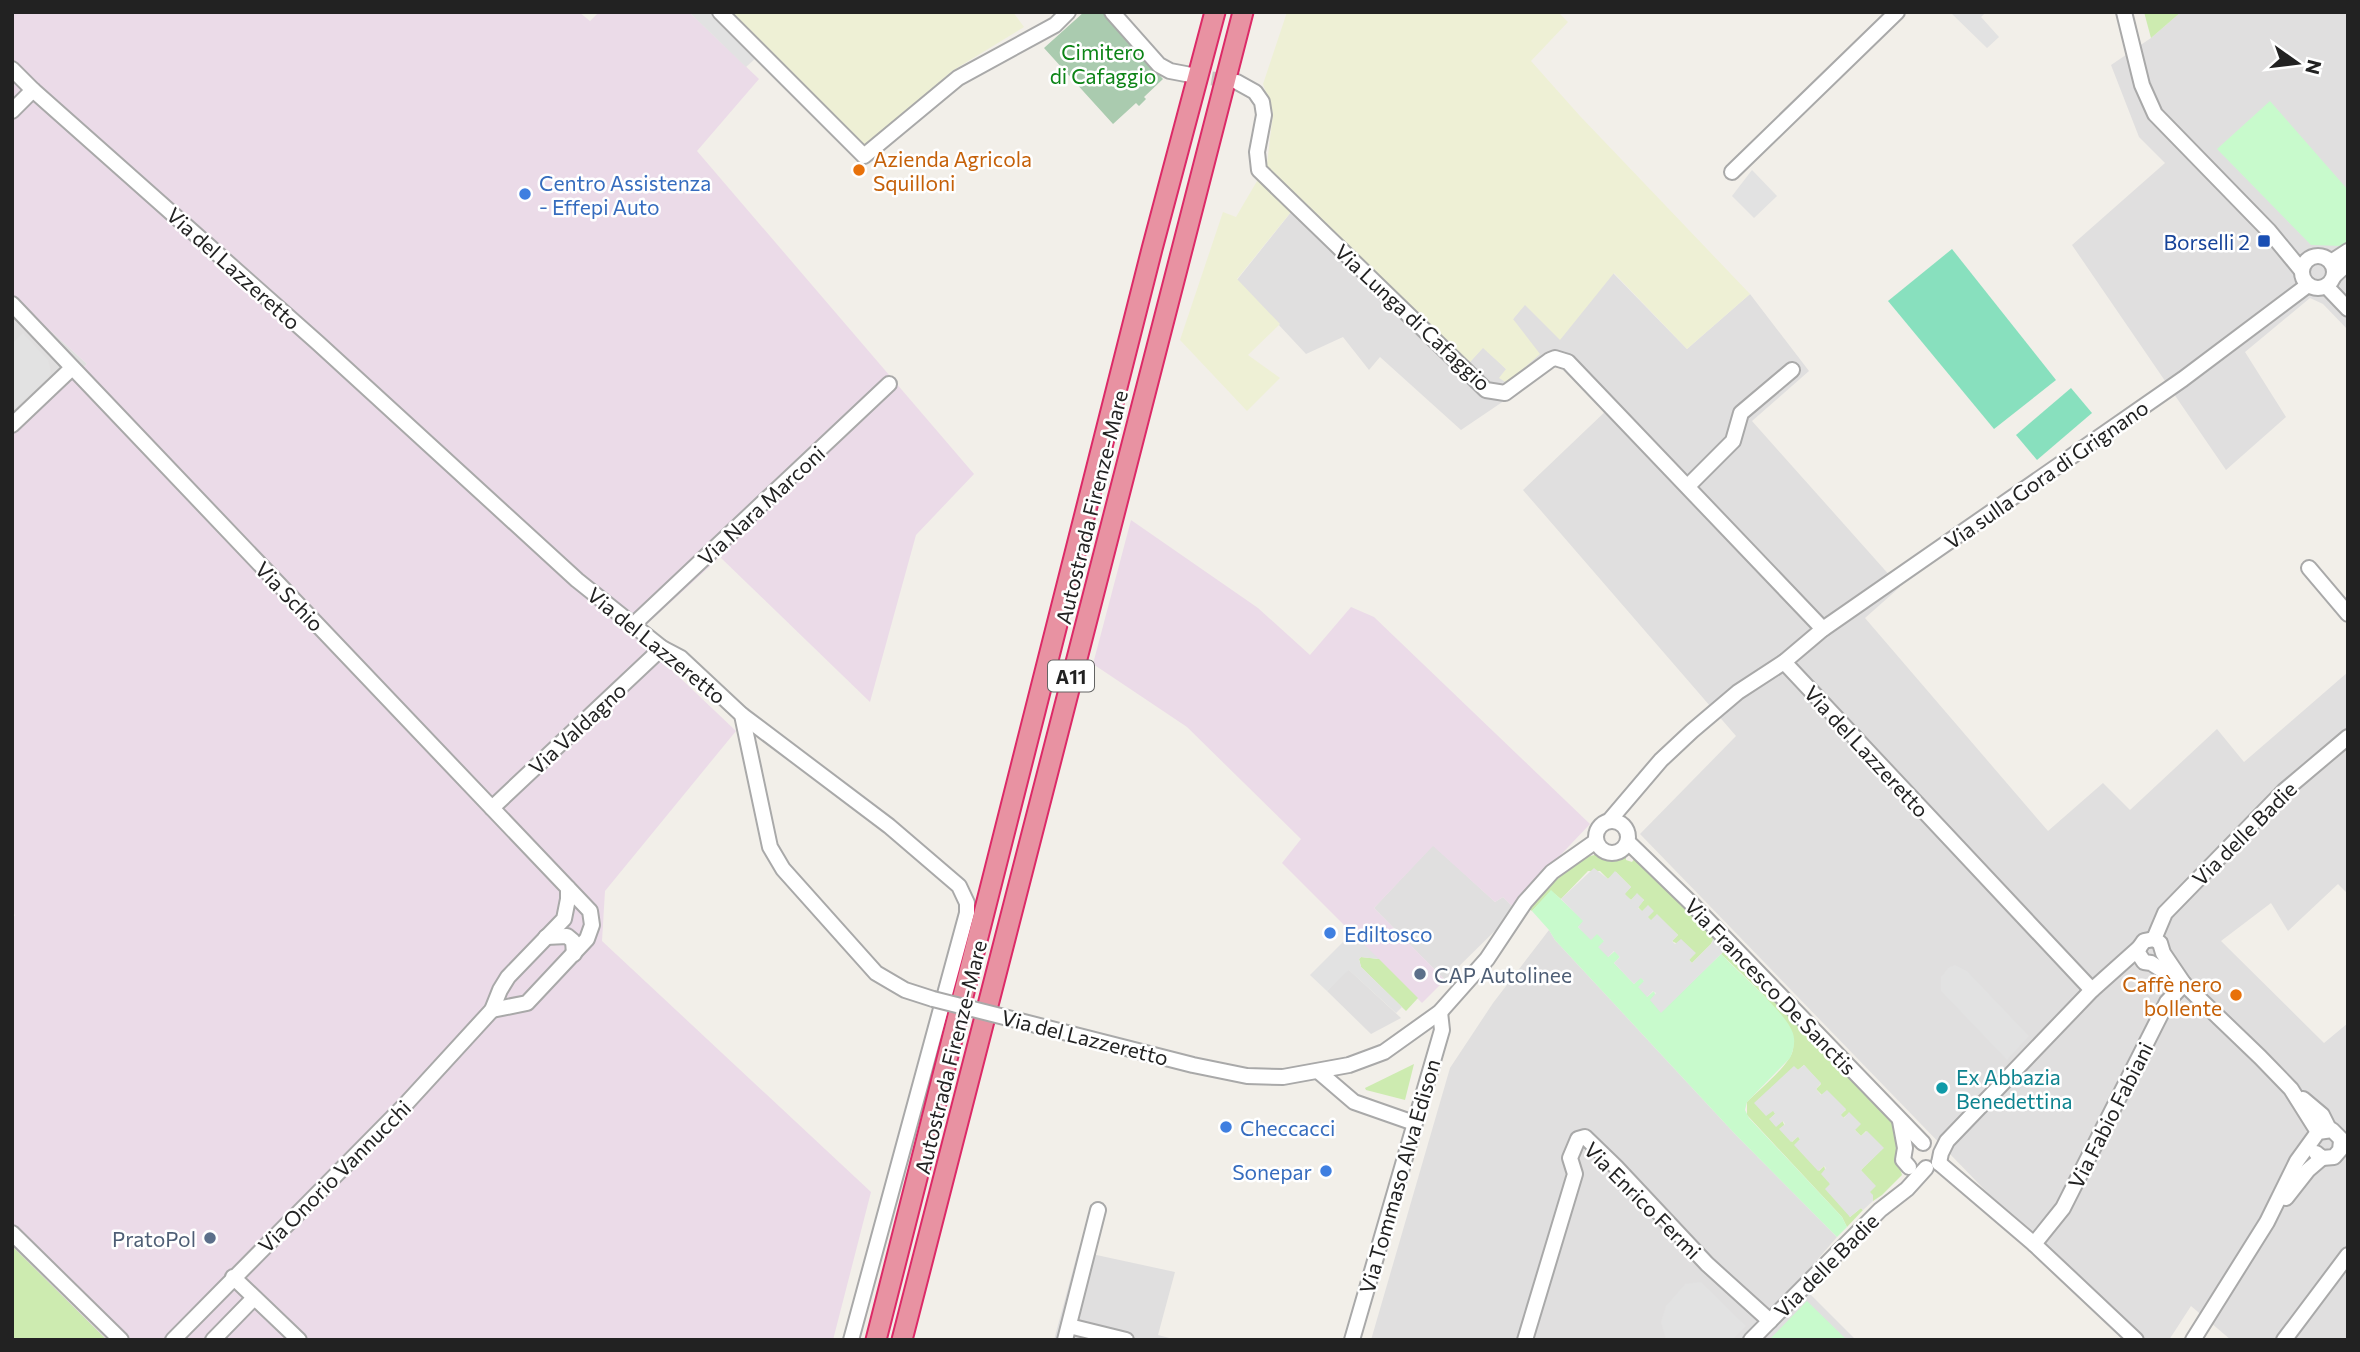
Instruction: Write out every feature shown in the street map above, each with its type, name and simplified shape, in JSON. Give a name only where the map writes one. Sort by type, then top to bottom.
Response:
[{"type":"highway","name":"Autostrada Firenze-Mare","points":[[876,1340],[1152,249],[1215,12]]},
{"type":"highway","name":"Autostrada Firenze-Mare","points":[[902,1340],[1243,12]]},
{"type":"street","points":[[720,12],[864,156],[958,78],[1055,25],[1066,13]]},
{"type":"street","points":[[1112,12],[1159,65],[1170,71],[1191,75]]},
{"type":"street","points":[[1732,172],[1897,12]]},
{"type":"street","points":[[2124,12],[2142,85],[2155,114],[2269,231],[2319,288],[2348,251]]},
{"type":"street","name":"Via del Lazzeretto","points":[[12,69],[578,580],[662,648],[681,659],[742,715],[770,847],[783,869],[876,973],[905,990],[1194,1065],[1247,1076],[1283,1077],[1319,1072],[1349,1065],[1384,1052],[1440,1012],[1487,959],[1525,902],[1552,872],[1574,856],[1598,844],[1608,853],[1625,840]]},
{"type":"street","name":"Via Lunga di Cafaggio","points":[[1237,82],[1255,92],[1262,102],[1264,115],[1257,152],[1259,170],[1486,390],[1505,393],[1550,360],[1555,358],[1568,362],[1823,629]]},
{"type":"street","points":[[12,111],[33,90]]},
{"type":"street","points":[[2306,272],[2322,256],[2348,309]]},
{"type":"street","points":[[2330,275],[2348,264]]},
{"type":"street","name":"Via sulla Gora di Grignano","points":[[1784,662],[1823,629],[2183,379],[2306,272]]},
{"type":"street","name":"Via Schio","points":[[12,304],[568,887]]},
{"type":"street","points":[[12,425],[72,368]]},
{"type":"street","points":[[1688,486],[1732,441],[1741,413],[1792,370]]},
{"type":"street","name":"Via Nara Marconi","points":[[633,625],[889,384]]},
{"type":"street","points":[[2309,568],[2348,614]]},
{"type":"street","name":"Via Valdagno","points":[[492,808],[662,648]]},
{"type":"street","points":[[1598,844],[1600,826],[1609,821],[1661,760],[1718,707],[1784,662]]},
{"type":"street","name":"Via del Lazzeretto","points":[[1784,662],[2092,990]]},
{"type":"street","points":[[742,715],[889,826],[960,886],[967,903],[967,913],[851,1340]]},
{"type":"street","name":"Via delle Badie","points":[[2154,939],[2165,912],[2284,790],[2348,737]]},
{"type":"street","points":[[1625,840],[1629,798]]},
{"type":"street","points":[[1609,821],[1619,822],[1625,840]]},
{"type":"street","name":"Via Francesco De Sanctis","points":[[1625,840],[1693,905],[1900,1121],[2136,1340]]},
{"type":"street","points":[[492,1010],[527,1003],[587,939],[592,918],[590,911],[568,887]]},
{"type":"street","name":"Via Onorio Vannucchi","points":[[173,1340],[404,1106],[492,1010],[504,982],[564,919],[568,887]]},
{"type":"street","points":[[546,937],[568,936],[573,941],[575,954]]},
{"type":"street","points":[[2145,958],[2144,941],[2154,939],[2160,943],[2163,953],[2184,984]]},
{"type":"street","points":[[2145,958],[2159,961],[2163,953]]},
{"type":"street","points":[[2145,958],[2184,984],[2291,1089],[2320,1133]]},
{"type":"street","name":"Via delle Badie","points":[[1751,1340],[1907,1189],[1935,1153],[2092,990],[2115,969],[2145,958]]},
{"type":"street","name":"Via Fabio Fabiani","points":[[2034,1244],[2063,1208],[2166,1002],[2184,984]]},
{"type":"street","name":"Via Tommaso Alva Edison","points":[[1352,1340],[1442,1030],[1440,1012]]},
{"type":"street","points":[[1319,1072],[1354,1102],[1413,1123]]},
{"type":"street","points":[[1900,1121],[1905,1148],[1903,1160],[1909,1167],[1935,1153]]},
{"type":"street","points":[[2193,1340],[2267,1222],[2297,1161],[2320,1133],[2336,1132],[2344,1150],[2329,1158],[2322,1158],[2308,1170],[2267,1222]]},
{"type":"street","points":[[2320,1133],[2313,1150],[2322,1158]]},
{"type":"street","name":"Via Enrico Fermi","points":[[1525,1340],[1575,1174],[1570,1158],[1578,1139],[1585,1137],[1707,1265],[1770,1321]]},
{"type":"street","points":[[1905,1148],[1913,1143],[1935,1153]]},
{"type":"street","name":"Via delle Badie","points":[[1902,1191],[1909,1167]]},
{"type":"street","points":[[1098,1210],[1067,1333],[1126,1340]]},
{"type":"street","points":[[12,1233],[121,1340]]},
{"type":"street","points":[[2284,1340],[2348,1255]]},
{"type":"street","points":[[233,1277],[299,1340]]},
{"type":"street","points":[[213,1340],[254,1298]]},
{"type":"shaded area","points":[[12,12],[579,12],[590,21],[599,12],[689,12],[759,79],[697,151],[974,474],[916,535],[870,702],[720,557],[635,635],[736,731],[605,891],[602,941],[871,1192],[833,1340],[12,1340],[12,919],[15,915],[12,912],[12,432],[87,364],[12,296]]},
{"type":"shaded area","points":[[689,12],[711,12],[758,56],[746,67]]},
{"type":"shaded area","points":[[1950,12],[1986,12],[1981,17],[1999,37],[1987,48]]},
{"type":"shaded area","points":[[2181,12],[2348,12],[2348,330],[2323,304],[2310,298],[2245,352],[2286,417],[2226,470],[2072,245],[2165,163],[2139,137],[2111,65],[2151,38]]},
{"type":"shaded area","points":[[1752,170],[1777,196],[1754,218],[1732,196]]},
{"type":"shaded area","points":[[1299,202],[1470,362],[1483,347],[1506,369],[1507,382],[1513,319],[1525,304],[1613,273],[1687,349],[1750,294],[1809,371],[1752,421],[1900,587],[1865,618],[2048,831],[2103,783],[2130,810],[2217,729],[2244,762],[2348,672],[2348,894],[2338,884],[2288,931],[2271,903],[2221,941],[2324,1043],[2348,1023],[2348,1340],[2231,1340],[2191,1306],[2169,1340],[2130,1340],[1640,834],[1736,736],[1523,490],[1610,407],[1567,369],[1554,367],[1461,430],[1380,357],[1369,370],[1343,337],[1306,354],[1237,280]]},
{"type":"shaded area","points":[[12,296],[87,364],[12,432]]},
{"type":"shaded area","points":[[23,333],[48,360],[51,372],[48,378],[12,411],[12,343]]},
{"type":"shaded area","points":[[1131,520],[1258,608],[1310,655],[1351,607],[1374,617],[1590,824],[1512,906],[1503,897],[1495,902],[1433,846],[1374,908],[1445,980],[1422,1003],[1282,863],[1301,839],[1187,727],[1093,664]]},
{"type":"shaded area","points":[[1433,845],[1495,902],[1503,897],[1516,910],[1445,980],[1374,908]]},
{"type":"shaded area","points":[[1594,868],[1608,879],[1615,871],[1631,887],[1625,894],[1631,900],[1637,893],[1644,900],[1638,908],[1642,911],[1648,905],[1654,911],[1648,917],[1651,920],[1657,914],[1678,935],[1672,941],[1675,944],[1681,939],[1696,953],[1689,960],[1692,963],[1711,944],[1715,936],[1726,949],[1661,1013],[1650,1000],[1656,993],[1653,991],[1647,997],[1638,987],[1644,981],[1641,978],[1634,984],[1614,963],[1620,957],[1614,951],[1608,957],[1598,947],[1604,941],[1597,934],[1591,940],[1578,927],[1583,921],[1561,899]]},
{"type":"shaded area","points":[[1549,930],[1555,940],[1735,1134],[1837,1237],[1798,1282],[1856,1340],[1371,1340],[1450,1068],[1493,1003]]},
{"type":"shaded area","points":[[1352,933],[1379,959],[1359,959],[1361,967],[1402,1007],[1396,1013],[1349,970],[1327,991],[1310,975]]},
{"type":"shaded area","points":[[1955,965],[1967,971],[2029,1036],[2007,1060],[1941,991],[1941,977],[1948,968]]},
{"type":"shaded area","points":[[1348,969],[1401,1018],[1371,1034],[1327,991]]},
{"type":"shaded area","points":[[1804,1065],[1821,1083],[1816,1089],[1821,1095],[1827,1090],[1846,1109],[1841,1115],[1844,1118],[1849,1112],[1861,1124],[1855,1130],[1861,1136],[1867,1131],[1884,1148],[1861,1170],[1876,1186],[1870,1192],[1873,1201],[1850,1217],[1825,1189],[1830,1184],[1821,1174],[1826,1168],[1824,1166],[1818,1171],[1794,1145],[1800,1139],[1798,1137],[1791,1142],[1779,1129],[1785,1124],[1783,1121],[1776,1127],[1769,1119],[1775,1114],[1773,1111],[1766,1116],[1754,1103],[1794,1066],[1798,1070]]},
{"type":"shaded area","points":[[1078,1251],[1175,1272],[1158,1335],[1177,1340],[1054,1340]]},
{"type":"shaded area","points":[[1701,1282],[1746,1326],[1732,1340],[1666,1340],[1661,1322],[1666,1306],[1685,1284]]},
{"type":"green space","points":[[722,12],[1013,12],[1024,27],[952,71],[863,148]]},
{"type":"green space","name":"Cimitero di Cafaggio","points":[[1084,12],[1102,12],[1163,79],[1144,97],[1146,99],[1139,106],[1136,103],[1113,124],[1044,48]]},
{"type":"green space","points":[[1287,12],[1558,12],[1568,22],[1531,61],[1750,294],[1687,349],[1614,273],[1560,340],[1525,305],[1513,319],[1540,354],[1507,383],[1499,378],[1506,369],[1483,348],[1470,362],[1299,202],[1237,279],[1280,324],[1248,355],[1280,378],[1247,411],[1180,340],[1223,212],[1236,217],[1267,164],[1273,113],[1263,84]]},
{"type":"green space","points":[[2144,12],[2181,12],[2151,38]]},
{"type":"green space","points":[[2270,101],[2348,190],[2348,241],[2342,246],[2311,245],[2217,149]]},
{"type":"green space","points":[[1952,249],[2056,380],[1994,429],[1888,301]]},
{"type":"green space","points":[[2071,388],[2092,413],[2037,460],[2016,435]]},
{"type":"green space","points":[[1599,854],[1626,857],[1626,860],[1632,862],[1635,858],[1642,862],[1715,936],[1711,944],[1692,963],[1689,960],[1695,953],[1672,941],[1678,935],[1657,915],[1651,921],[1638,907],[1644,900],[1637,894],[1631,900],[1624,894],[1631,887],[1616,872],[1608,879],[1600,871],[1588,871],[1561,899],[1551,891],[1532,911],[1528,908],[1568,867]]},
{"type":"green space","points":[[1551,890],[1584,921],[1578,927],[1591,939],[1597,933],[1604,941],[1608,957],[1615,951],[1620,957],[1614,963],[1634,984],[1641,977],[1647,997],[1654,991],[1661,1012],[1721,954],[1780,1013],[1793,1034],[1794,1044],[1790,1058],[1747,1102],[1745,1110],[1749,1118],[1842,1217],[1847,1227],[1837,1237],[1735,1134],[1555,940],[1532,911]]},
{"type":"green space","points":[[1726,949],[1892,1123],[1902,1175],[1873,1201],[1861,1170],[1883,1148],[1866,1131],[1861,1136],[1855,1130],[1849,1113],[1843,1118],[1840,1115],[1846,1110],[1816,1089],[1821,1084],[1804,1065],[1798,1070],[1794,1067],[1773,1110],[1776,1113],[1770,1119],[1776,1126],[1782,1120],[1792,1142],[1798,1136],[1819,1171],[1824,1166],[1830,1184],[1850,1217],[1861,1208],[1863,1210],[1847,1227],[1842,1217],[1747,1115],[1747,1102],[1789,1059],[1793,1041],[1788,1028],[1768,1000],[1721,954]]},
{"type":"green space","points":[[1361,957],[1379,959],[1418,998],[1406,1011],[1361,967]]},
{"type":"green space","points":[[1414,1064],[1405,1100],[1366,1090],[1365,1088]]},
{"type":"green space","points":[[12,1246],[107,1340],[12,1340]]},
{"type":"green space","points":[[1807,1301],[1847,1340],[1769,1340]]},
{"type":"tunnel","points":[[1191,75],[1235,82]]},
{"type":"place","name":"Azienda Agricola Squilloni","points":[[859,170]]},
{"type":"place","name":"Centro Assistenza - Effepi Auto","points":[[525,194]]},
{"type":"place","name":"Borselli 2","points":[[2264,241]]},
{"type":"place","name":"Ediltosco","points":[[1330,933]]},
{"type":"place","name":"CAP Autolinee","points":[[1420,974]]},
{"type":"place","name":"Caffè nero bollente","points":[[2236,995]]},
{"type":"place","name":"Ex Abbazia Benedettina","points":[[1942,1088]]},
{"type":"place","name":"Checcacci","points":[[1226,1127]]},
{"type":"place","name":"Sonepar","points":[[1326,1171]]},
{"type":"place","name":"PratoPol","points":[[210,1238]]}]
